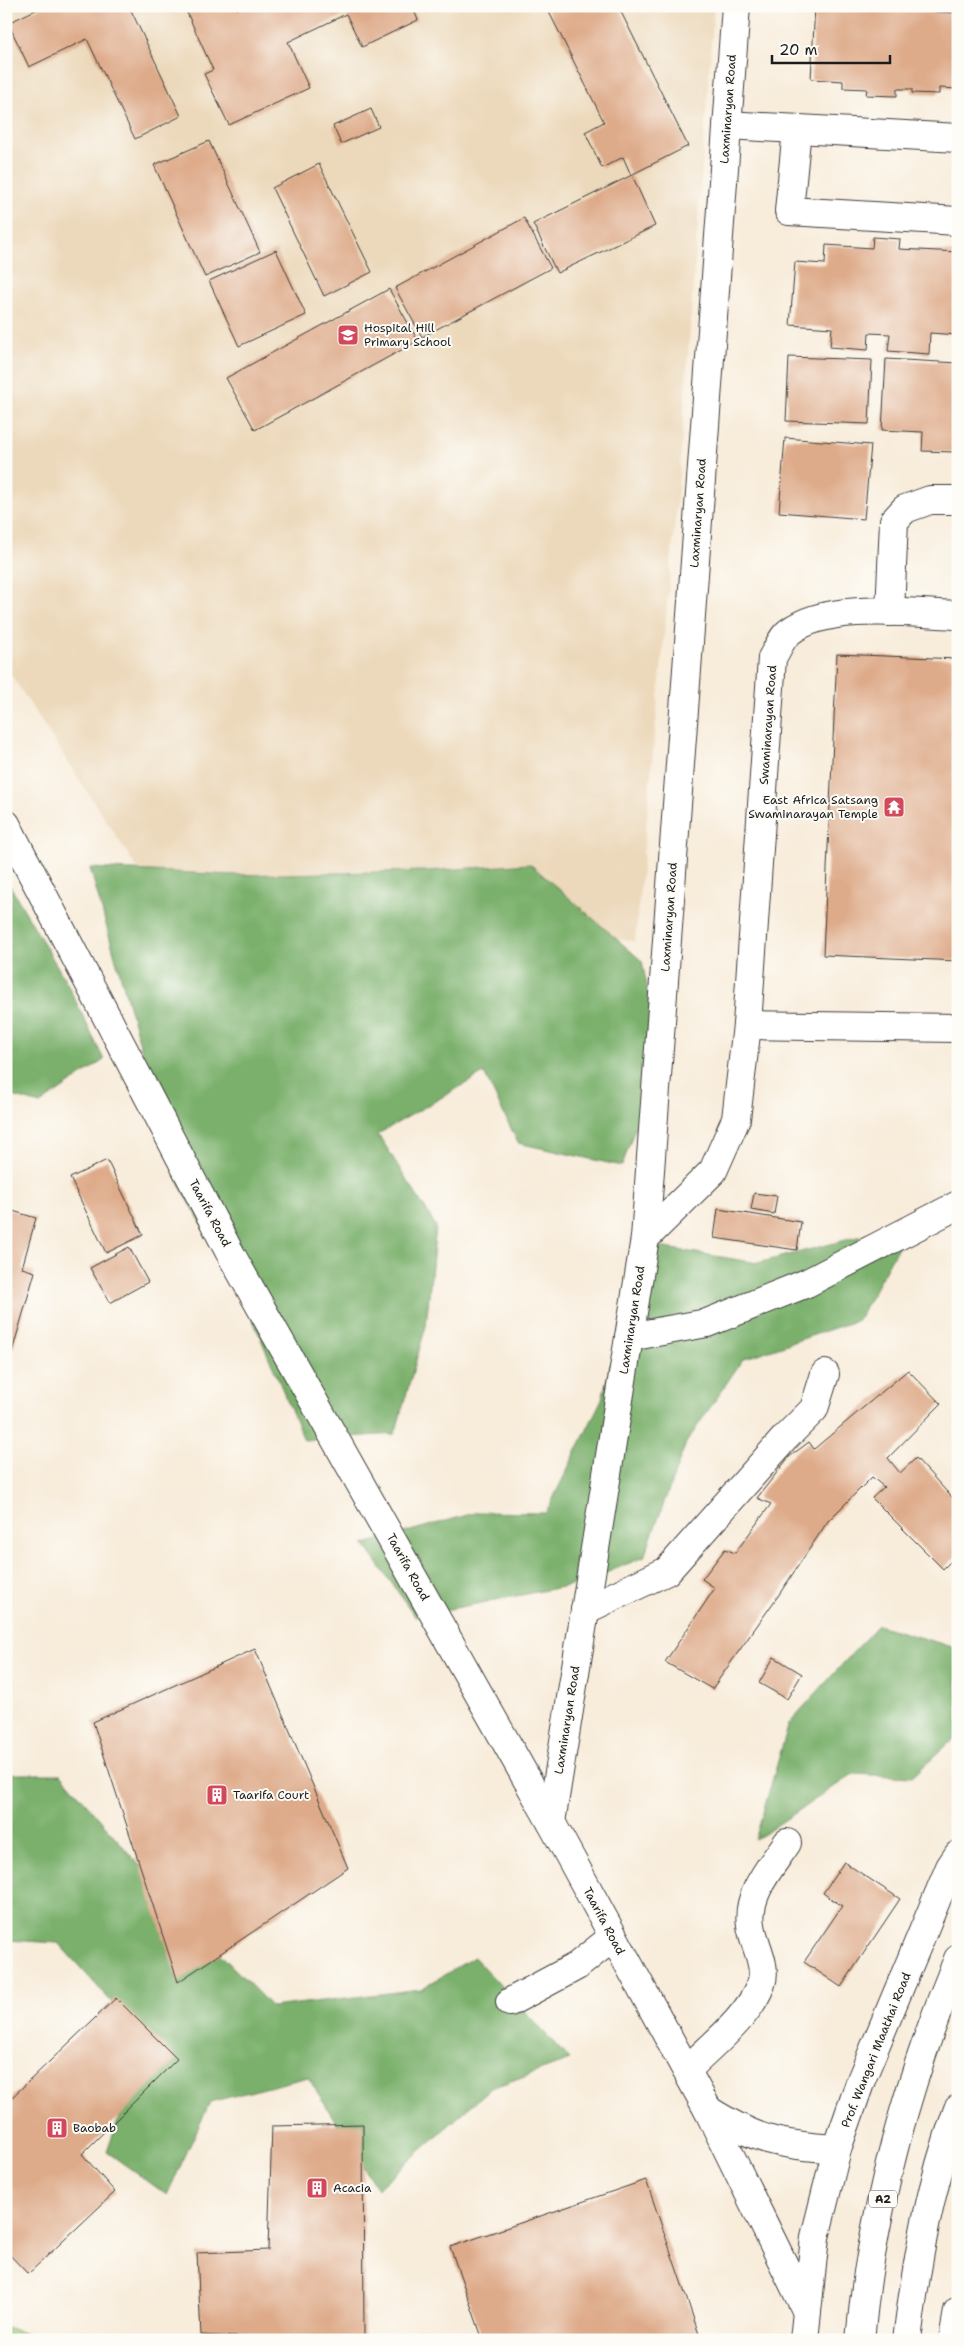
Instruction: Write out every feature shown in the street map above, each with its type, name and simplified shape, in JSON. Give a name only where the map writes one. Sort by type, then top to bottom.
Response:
[{"type":"street","name":"Laxminaryan Road","points":[[551,1822],[645,1238],[736,6]]},
{"type":"street","points":[[727,125],[958,138]]},
{"type":"street","points":[[797,129],[789,211],[958,221]]},
{"type":"street","points":[[890,612],[894,521],[905,509],[930,500],[958,500]]},
{"type":"street","name":"Swaminarayan Road","points":[[645,1238],[713,1171],[736,1119],[747,1025],[772,658],[788,633],[813,619],[856,612],[958,615]]},
{"type":"street","name":"Taarifa Road","points":[[6,824],[229,1251],[551,1822],[708,2110],[806,2310]]},
{"type":"street","points":[[747,1025],[958,1028]]},
{"type":"street","points":[[629,1337],[707,1323],[725,1316],[807,1283],[958,1205]]},
{"type":"street","points":[[585,1610],[667,1570],[785,1438],[814,1409],[826,1374]]},
{"type":"street","points":[[686,2070],[750,2006],[762,1982],[760,1952],[751,1925],[752,1903],[759,1886],[787,1843]]},
{"type":"street","name":"Prof. Wangari Maathai Road","points":[[804,2340],[815,2237],[837,2149],[865,2071],[950,1867],[958,1855]]},
{"type":"street","points":[[510,2002],[576,1966],[613,1937]]},
{"type":"street","name":"A2","points":[[860,2340],[870,2261],[891,2159],[920,2061],[958,1959]]},
{"type":"street","points":[[907,2340],[917,2263],[942,2154],[958,2108]]},
{"type":"street","points":[[708,2110],[737,2128],[757,2137],[779,2143],[837,2149]]},
{"type":"street","points":[[953,2340],[958,2312]]},
{"type":"shaded area","name":"Hospital Hill Primary School","points":[[6,6],[714,6],[678,490],[635,941],[156,897],[6,667]]},
{"type":"green space","points":[[530,864],[642,961],[660,1055],[622,1166],[518,1143],[484,1073],[378,1134],[436,1226],[426,1326],[395,1434],[304,1440],[241,1292],[180,1186],[90,868],[234,875],[427,871]]},
{"type":"green space","points":[[6,879],[67,983],[104,1060],[40,1104],[6,1094]]},
{"type":"green space","points":[[911,1223],[858,1320],[743,1359],[686,1443],[644,1557],[582,1583],[415,1616],[364,1544],[478,1512],[546,1513],[602,1399],[641,1244],[758,1263]]},
{"type":"green space","points":[[878,1625],[956,1648],[958,1735],[912,1777],[853,1774],[755,1840],[789,1723]]},
{"type":"green space","points":[[6,1774],[61,1774],[180,1913],[272,2007],[421,1989],[474,1957],[570,2060],[491,2088],[377,2189],[308,2077],[210,2102],[167,2195],[107,2152],[146,2040],[58,1943],[6,1940]]},
{"type":"green space","points":[[6,2327],[44,2340],[6,2340]]},
{"type":"building","points":[[44,6],[129,6],[181,116],[135,139],[87,39],[29,67],[8,23]]},
{"type":"building","points":[[184,6],[236,6],[237,9],[242,6],[412,6],[418,20],[362,47],[346,14],[288,42],[309,88],[229,125],[204,74],[213,70]]},
{"type":"building","points":[[546,6],[618,6],[688,146],[631,175],[623,157],[602,168],[585,132],[604,122]]},
{"type":"building","points":[[815,6],[958,13],[958,89],[939,88],[939,94],[912,93],[912,89],[897,89],[897,96],[866,95],[867,89],[843,88],[843,81],[811,79]]},
{"type":"building","points":[[371,109],[379,127],[341,144],[333,126]]},
{"type":"building","points":[[209,141],[260,252],[205,277],[154,165]]},
{"type":"building","points":[[319,164],[372,272],[324,296],[272,188]]},
{"type":"building","points":[[632,175],[655,226],[557,273],[533,224]]},
{"type":"building","points":[[524,218],[551,268],[422,337],[395,288]]},
{"type":"building","points":[[873,237],[900,239],[899,249],[958,252],[958,335],[930,333],[929,354],[888,351],[890,334],[869,333],[868,350],[830,347],[832,328],[790,325],[795,262],[825,264],[826,245],[872,248]]},
{"type":"building","points":[[276,250],[306,315],[239,346],[209,281]]},
{"type":"building","points":[[389,289],[418,341],[255,430],[226,378]]},
{"type":"building","points":[[789,357],[872,360],[869,424],[786,421]]},
{"type":"building","points":[[886,359],[958,363],[958,434],[955,434],[954,452],[922,451],[923,432],[882,430]]},
{"type":"building","points":[[785,438],[871,445],[864,519],[779,512]]},
{"type":"building","name":"East Africa Satsang Swaminarayan Temple","points":[[837,654],[958,659],[958,961],[823,955]]},
{"type":"building","points":[[107,1160],[143,1235],[106,1253],[70,1178]]},
{"type":"building","points":[[754,1193],[777,1196],[774,1214],[751,1210]]},
{"type":"building","points":[[6,1209],[36,1218],[22,1268],[35,1272],[7,1369]]},
{"type":"building","points":[[718,1209],[801,1222],[797,1250],[714,1238]]},
{"type":"building","points":[[129,1247],[148,1282],[110,1303],[90,1268]]},
{"type":"building","points":[[908,1370],[941,1404],[888,1458],[900,1473],[916,1458],[958,1504],[958,1554],[943,1569],[872,1498],[884,1487],[872,1477],[828,1521],[712,1689],[665,1662],[715,1588],[702,1579],[725,1549],[735,1553],[771,1504],[757,1498],[789,1457],[809,1442],[814,1449]]},
{"type":"building","name":"Taarifa Court","points":[[255,1649],[348,1868],[178,1982],[93,1722]]},
{"type":"building","points":[[774,1657],[802,1674],[787,1699],[759,1683]]},
{"type":"building","points":[[844,1862],[900,1899],[841,1987],[804,1962],[842,1906],[823,1893]]},
{"type":"building","name":"Baobab","points":[[116,1998],[177,2059],[82,2154],[115,2192],[28,2274],[6,2251],[6,2103]]},
{"type":"building","name":"Acacia","points":[[363,2124],[364,2340],[289,2340],[201,2335],[197,2253],[268,2250],[272,2126]]},
{"type":"building","points":[[646,2180],[701,2340],[483,2340],[450,2247]]},
{"type":"place","name":"Hospital Hill Primary School","points":[[348,335]]},
{"type":"place","name":"East Africa Satsang Swaminarayan Temple","points":[[894,807]]},
{"type":"place","name":"Taarifa Court","points":[[217,1795]]},
{"type":"place","name":"Baobab","points":[[57,2128]]},
{"type":"place","name":"Acacia","points":[[317,2188]]}]
